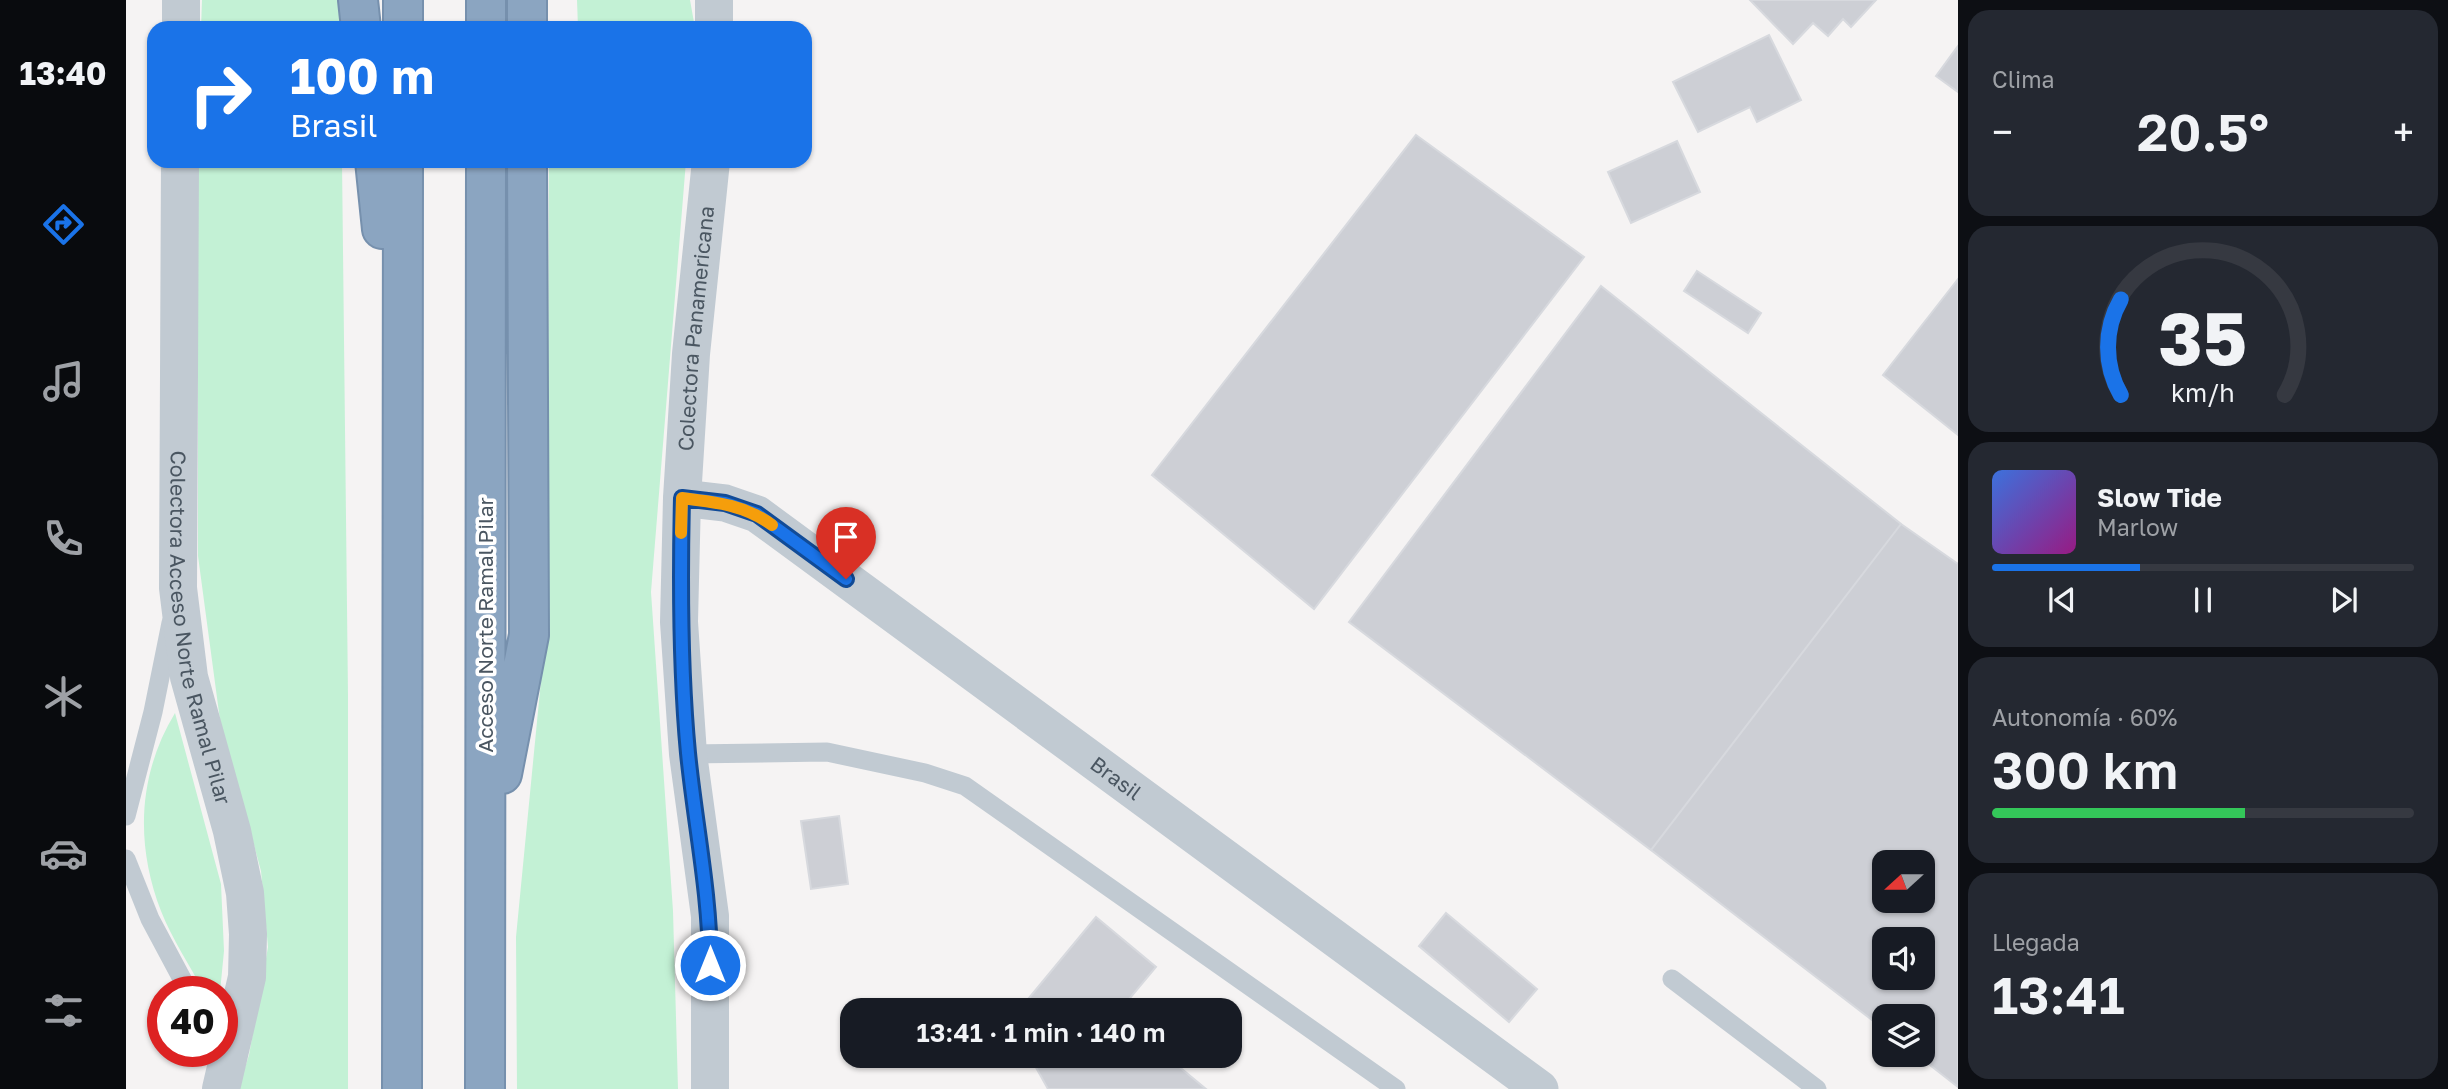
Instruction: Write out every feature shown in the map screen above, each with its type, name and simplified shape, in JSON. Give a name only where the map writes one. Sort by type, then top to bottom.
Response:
[{"type":"highway","points":[[358,0],[360,21]]},
{"type":"highway","points":[[403,0],[403,21]]},
{"type":"highway","points":[[486,0],[486,21]]},
{"type":"highway","points":[[527,0],[527,21]]},
{"type":"highway","points":[[376,168],[403,434]]},
{"type":"highway","points":[[402,1089],[403,168]]},
{"type":"highway","name":"Acceso Norte Ramal Pilar","points":[[485,1089],[486,168]]},
{"type":"highway","points":[[485,862],[529,635],[527,168]]},
{"type":"street","points":[[181,0],[181,21]]},
{"type":"street","points":[[714,0],[714,21]]},
{"type":"street","name":"Colectora Acceso Norte Ramal Pilar","points":[[180,168],[178,588],[189,677],[232,831],[245,893],[247,977],[222,1070]]},
{"type":"street","name":"Colectora Panamericana","points":[[682,498],[691,354],[709,168]]},
{"type":"street","points":[[682,498],[679,622],[688,754],[710,916],[710,1089]]},
{"type":"street","name":"Brasil","points":[[682,498],[725,503],[757,514],[1540,1089]]},
{"type":"lane","points":[[126,816],[153,712],[178,588]]},
{"type":"lane","points":[[688,754],[827,752],[925,773],[965,786],[1396,1089]]},
{"type":"lane","points":[[126,859],[150,919],[180,976]]},
{"type":"lane","points":[[1672,979],[1817,1089]]},
{"type":"green space","points":[[202,0],[340,0],[340,21],[201,21]]},
{"type":"green space","points":[[577,0],[690,0],[694,21],[578,21]]},
{"type":"green space","points":[[198,168],[342,168],[348,696],[348,1089],[238,1089],[249,1055],[268,947],[261,871],[220,720],[198,556]]},
{"type":"green space","points":[[549,168],[685,168],[651,592],[673,911],[678,1089],[517,1089],[516,937],[543,660],[548,461]]},
{"type":"green space","points":[[175,713],[221,884],[224,951],[222,976],[195,976],[170,932],[153,886],[144,835],[144,810],[147,785],[163,736]]},
{"type":"building","points":[[1750,0],[1876,0],[1851,27],[1843,19],[1828,36],[1813,23],[1793,44]]},
{"type":"building","points":[[1769,35],[1801,100],[1757,122],[1750,107],[1698,132],[1673,82]]},
{"type":"building","points":[[1958,46],[1958,92],[1936,76]]},
{"type":"building","points":[[1416,135],[1584,257],[1314,609],[1152,475]]},
{"type":"building","points":[[1677,141],[1700,192],[1631,223],[1608,172]]},
{"type":"building","points":[[1697,271],[1761,313],[1748,333],[1684,291]]},
{"type":"building","points":[[1958,279],[1958,435],[1883,375]]},
{"type":"building","points":[[1601,286],[1901,524],[1651,850],[1349,622]]},
{"type":"building","points":[[1901,524],[1958,564],[1958,1087],[1932,1067],[1935,1067],[1935,1004],[1872,1004],[1872,1020],[1651,850]]},
{"type":"building","points":[[839,816],[848,884],[811,889],[801,821]]},
{"type":"building","points":[[1446,913],[1537,989],[1509,1022],[1419,946]]},
{"type":"building","points":[[1096,917],[1156,967],[1130,998],[1029,998]]},
{"type":"building","points":[[1036,1068],[1181,1068],[1206,1089],[1048,1089]]},
{"type":"slow traffic","points":[[681,533],[682,498],[725,503],[757,514],[772,525]]},
{"type":"route","points":[[710,965],[710,916],[688,754],[679,622],[682,498],[725,503],[757,514],[846,579]]}]
